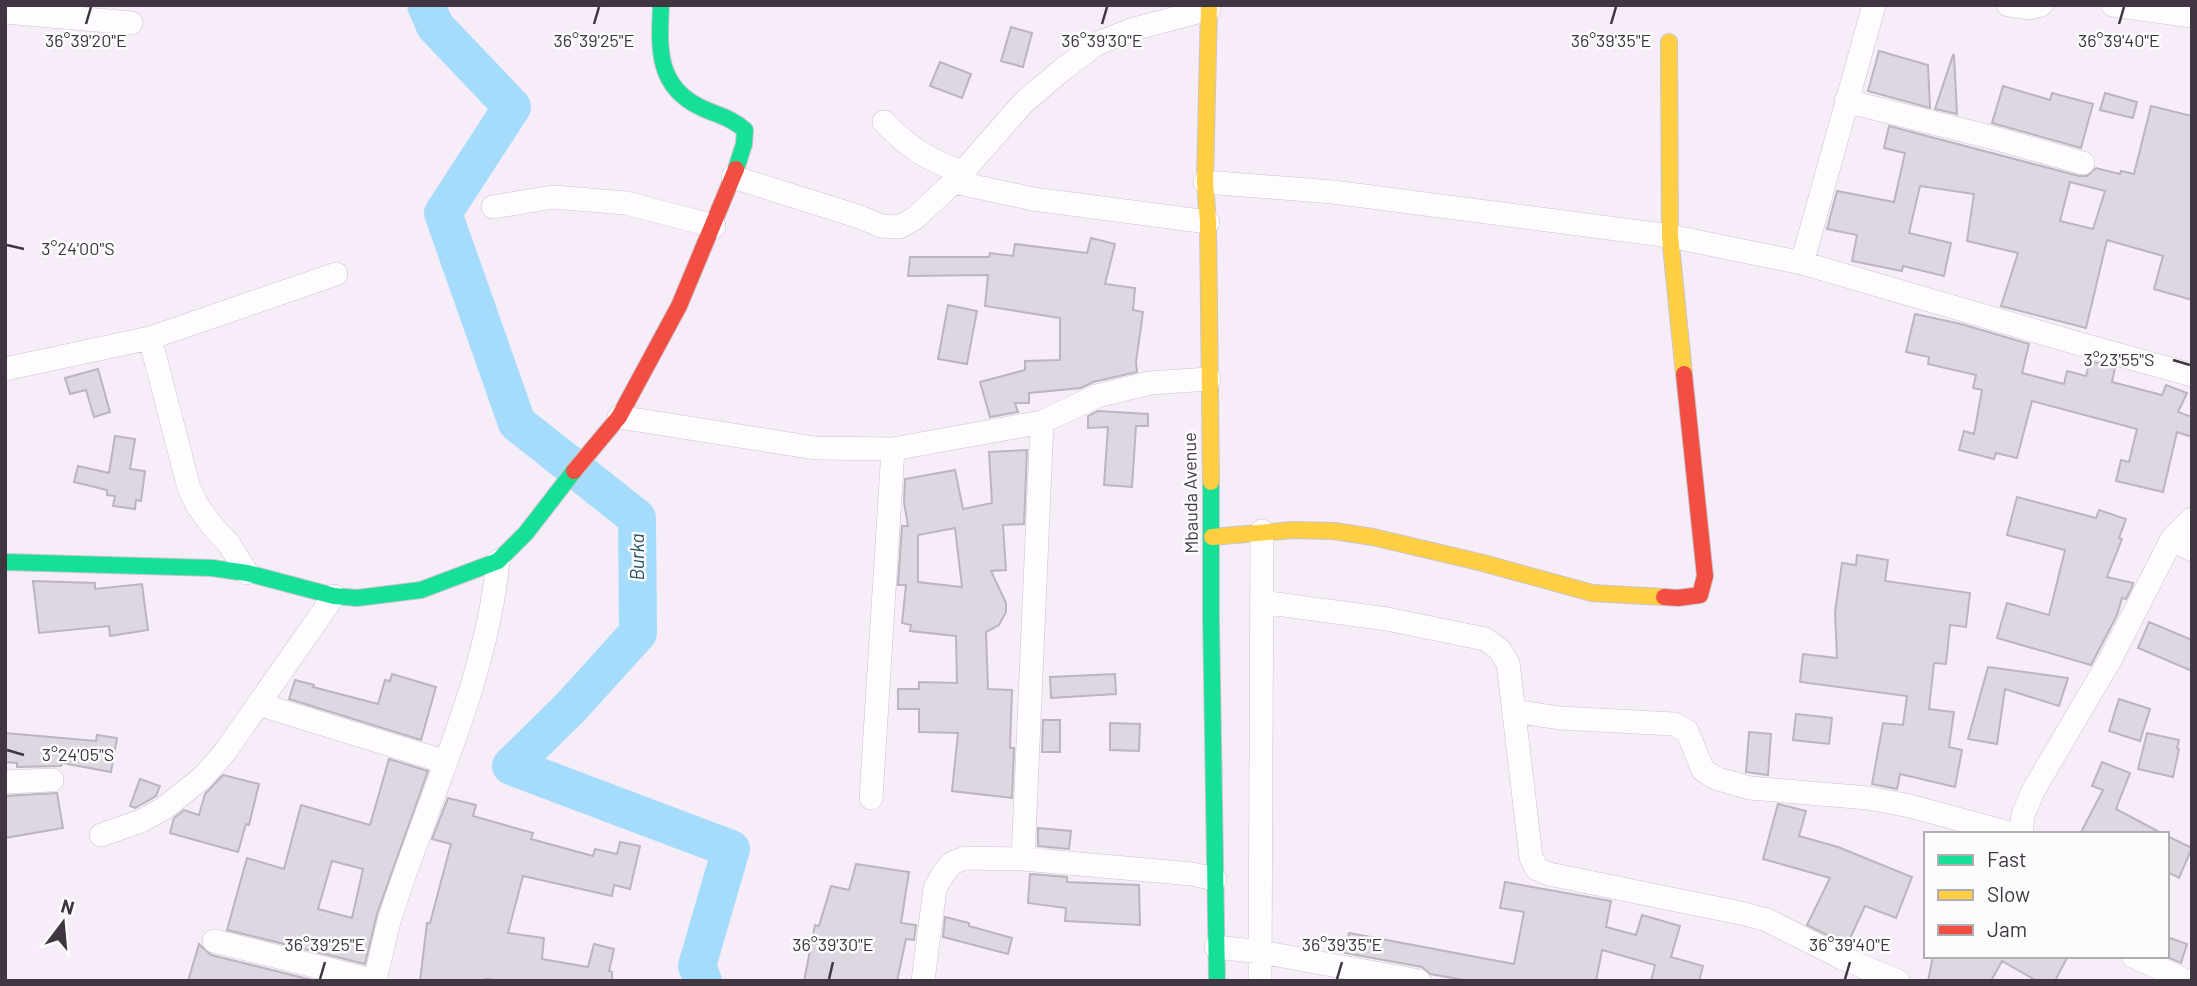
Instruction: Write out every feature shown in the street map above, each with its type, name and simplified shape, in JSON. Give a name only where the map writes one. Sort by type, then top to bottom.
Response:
[{"type":"street","points":[[5,562],[180,566],[247,573],[334,596],[377,597],[421,590],[498,561],[526,533],[619,417],[679,306],[714,226],[744,144],[745,130],[735,120],[699,107],[677,93],[665,78],[661,61],[661,5]]},
{"type":"street","points":[[1802,263],[1874,5]]},
{"type":"street","points":[[2008,5],[2028,8],[2041,5]]},
{"type":"street","points":[[2113,5],[2192,16]]},
{"type":"street","points":[[733,177],[881,226],[899,227],[915,218],[958,177],[1023,103],[1096,44],[1134,29],[1209,7]]},
{"type":"street","name":"Mbauda Avenue","points":[[1209,7],[1205,182],[1208,222],[1217,981]]},
{"type":"street","points":[[5,12],[131,23]]},
{"type":"street","points":[[1212,537],[1262,531],[1335,531],[1373,537],[1483,563],[1592,593],[1678,598],[1700,595],[1705,576],[1670,236],[1669,42]]},
{"type":"street","points":[[1846,100],[2082,163]]},
{"type":"street","points":[[884,122],[904,142],[958,177],[1033,199],[1208,222]]},
{"type":"street","points":[[1205,182],[1334,192],[1670,236],[1802,263],[2192,375]]},
{"type":"street","points":[[493,207],[553,197],[626,203],[714,226]]},
{"type":"street","points":[[5,369],[150,338],[336,274]]},
{"type":"street","points":[[150,338],[190,488],[197,505],[229,544],[247,573]]},
{"type":"street","points":[[619,417],[815,448],[893,449],[1042,422],[1097,396],[1150,383],[1209,379]]},
{"type":"street","points":[[1023,859],[1042,422]]},
{"type":"street","points":[[871,798],[893,449]]},
{"type":"street","points":[[2021,832],[2023,816],[2034,791],[2110,660],[2182,544],[2192,519]]},
{"type":"street","points":[[1260,981],[1262,531]]},
{"type":"street","points":[[214,941],[375,981],[390,920],[469,697],[494,599],[498,561]]},
{"type":"street","points":[[101,835],[141,821],[181,796],[202,778],[225,752],[334,596]]},
{"type":"street","points":[[1261,602],[1387,619],[1485,639],[1499,649],[1508,663],[1531,857],[1537,869],[1549,874],[1767,920],[1842,958],[1898,981]]},
{"type":"street","points":[[258,704],[446,762]]},
{"type":"street","points":[[1514,711],[1560,718],[1674,724],[1687,731],[1703,770],[1715,778],[1750,788],[1868,798],[1910,806],[2006,832]]},
{"type":"street","points":[[5,782],[52,780]]},
{"type":"street","points":[[923,981],[935,888],[953,863],[965,858],[1023,859],[1192,874],[1214,879]]},
{"type":"street","points":[[1216,947],[1261,952],[1419,981]]},
{"type":"street","points":[[2137,958],[2186,981]]},
{"type":"building","points":[[1011,27],[1032,33],[1023,67],[1001,61]]},
{"type":"building","points":[[1879,51],[1928,65],[1930,108],[1868,91]]},
{"type":"building","points":[[1954,55],[1957,114],[1935,109]]},
{"type":"building","points":[[940,62],[971,74],[962,98],[930,86]]},
{"type":"building","points":[[2003,86],[2050,100],[2052,93],[2093,104],[2081,148],[1992,123]]},
{"type":"building","points":[[2105,93],[2137,102],[2133,118],[2100,110]]},
{"type":"building","points":[[2151,106],[2192,116],[2192,300],[2154,289],[2163,256],[2107,240],[2086,328],[2001,306],[2018,253],[1967,241],[1974,194],[1920,186],[1909,233],[1951,243],[1944,276],[1903,266],[1902,271],[1852,261],[1857,235],[1827,229],[1837,191],[1894,202],[1905,153],[1884,148],[1889,126],[2079,176],[2087,176],[2096,168],[2120,174],[2121,171],[2134,174]],"holes":[[[2070,182],[2105,191],[2093,229],[2060,221]]]},
{"type":"building","points":[[1091,238],[1115,244],[1105,284],[1135,288],[1133,310],[1143,312],[1137,372],[1093,382],[1081,388],[1029,393],[1029,403],[1015,403],[1018,412],[990,417],[980,382],[1025,370],[1025,361],[1060,360],[1060,318],[985,306],[988,275],[908,276],[910,257],[989,257],[990,253],[1013,256],[1015,244],[1087,253]]},
{"type":"building","points":[[948,305],[977,311],[967,364],[938,359]]},
{"type":"building","points":[[1915,314],[2029,344],[2022,373],[2064,384],[2067,371],[2086,376],[2090,361],[2115,368],[2112,382],[2162,395],[2166,385],[2187,393],[2178,412],[2192,417],[2192,437],[2177,432],[2163,492],[2116,481],[2121,460],[2129,462],[2137,429],[2032,401],[2017,458],[1996,453],[1994,459],[1959,450],[1964,431],[1974,434],[1982,390],[1973,388],[1976,375],[1928,364],[1929,357],[1906,352]]},
{"type":"building","points":[[98,369],[110,412],[94,417],[86,390],[70,394],[65,378]]},
{"type":"building","points":[[1098,411],[1148,414],[1148,426],[1136,426],[1132,487],[1104,485],[1108,427],[1088,428],[1088,416]]},
{"type":"building","points":[[115,436],[135,439],[130,469],[145,471],[141,501],[136,500],[135,509],[113,506],[115,496],[107,495],[107,490],[74,482],[78,466],[109,473]]},
{"type":"building","points":[[1027,450],[1024,524],[1003,525],[1006,570],[991,571],[1006,603],[1006,612],[999,625],[986,632],[988,689],[1012,690],[1012,798],[952,791],[958,733],[919,732],[919,709],[898,709],[898,689],[919,689],[919,682],[957,683],[956,636],[910,631],[911,625],[902,623],[906,585],[898,585],[902,526],[908,526],[904,502],[905,479],[955,470],[963,509],[992,503],[989,452]],"holes":[[[955,528],[962,587],[918,582],[918,535]]]},
{"type":"building","points":[[2017,497],[2096,518],[2099,510],[2126,519],[2119,538],[2122,539],[2107,577],[2133,583],[2126,599],[2122,598],[2117,615],[2091,665],[1997,638],[2007,603],[2049,615],[2065,550],[2007,535]]},
{"type":"building","points":[[1857,555],[1888,560],[1885,581],[1970,593],[1966,627],[1950,625],[1946,664],[1934,663],[1929,709],[1954,712],[1949,747],[1962,750],[1955,787],[1900,774],[1897,789],[1872,784],[1883,723],[1903,725],[1907,696],[1800,682],[1803,654],[1837,658],[1835,612],[1842,563],[1856,565]]},
{"type":"building","points":[[33,581],[95,583],[95,589],[142,584],[148,630],[110,636],[109,626],[39,633]]},
{"type":"building","points":[[2149,622],[2192,640],[2192,671],[2138,648]]},
{"type":"building","points":[[1988,667],[2068,678],[2059,706],[2005,689],[1997,744],[1968,739]]},
{"type":"building","points":[[392,674],[436,687],[421,740],[289,699],[295,680],[378,704],[385,680],[390,681]]},
{"type":"building","points":[[1115,674],[1116,694],[1051,698],[1050,677]]},
{"type":"building","points":[[2119,699],[2150,709],[2140,741],[2109,731]]},
{"type":"building","points":[[1796,714],[1832,718],[1829,744],[1793,740]]},
{"type":"building","points":[[1043,720],[1060,720],[1060,752],[1042,752]]},
{"type":"building","points":[[1110,723],[1140,724],[1139,751],[1110,750]]},
{"type":"building","points":[[1749,732],[1771,734],[1768,775],[1746,772]]},
{"type":"building","points":[[5,733],[96,741],[97,735],[117,738],[111,772],[62,763],[61,766],[17,767],[17,763],[5,762]]},
{"type":"building","points":[[2147,733],[2179,740],[2173,777],[2138,769]]},
{"type":"building","points":[[389,759],[428,771],[377,914],[365,964],[227,930],[247,858],[284,869],[301,805],[370,825]],"holes":[[[332,861],[363,869],[352,918],[318,909]]]},
{"type":"building","points":[[2102,762],[2130,773],[2116,809],[2159,832],[2081,832],[2103,790],[2092,786]]},
{"type":"building","points":[[223,775],[259,784],[249,825],[246,824],[238,852],[170,833],[174,818],[184,810],[199,815],[205,794]]},
{"type":"building","points":[[140,779],[160,786],[156,796],[135,808],[130,806]]},
{"type":"building","points":[[57,793],[63,828],[5,838],[5,796]]},
{"type":"building","points":[[448,798],[476,805],[473,816],[533,833],[531,839],[593,856],[595,849],[617,854],[620,842],[640,846],[630,889],[614,885],[612,896],[523,876],[508,933],[544,938],[542,959],[588,967],[594,944],[614,949],[609,971],[612,972],[612,981],[420,981],[427,923],[430,923],[451,844],[432,839]]},
{"type":"building","points":[[1778,804],[1806,811],[1799,836],[1838,847],[1912,877],[1896,918],[1865,906],[1847,945],[1807,925],[1830,878],[1763,859]]},
{"type":"building","points":[[1038,828],[1071,831],[1069,849],[1038,846]]},
{"type":"building","points":[[2169,837],[2192,848],[2179,878],[2169,873]]},
{"type":"building","points":[[856,864],[909,872],[901,923],[916,925],[914,940],[906,939],[897,981],[804,981],[815,925],[819,926],[831,886],[849,890]]},
{"type":"building","points":[[1030,874],[1067,877],[1067,882],[1139,885],[1140,925],[1065,921],[1066,908],[1028,903]]},
{"type":"building","points":[[1505,882],[1611,901],[1606,927],[1636,935],[1642,915],[1680,926],[1671,957],[1703,966],[1699,981],[1651,981],[1655,965],[1602,950],[1596,981],[1470,981],[1430,974],[1422,967],[1345,953],[1349,933],[1514,964],[1524,912],[1500,908]]},
{"type":"building","points":[[945,917],[1012,938],[1008,954],[943,937]]},
{"type":"building","points":[[2169,938],[2187,944],[2181,963],[2169,958]]},
{"type":"building","points":[[199,944],[211,955],[316,981],[188,981]]},
{"type":"building","points":[[1933,958],[2067,958],[2055,981],[2037,981],[2002,961],[1991,981],[1928,981]]},
{"type":"waterway","name":"Burka","points":[[426,5],[435,26],[512,107],[443,213],[517,423],[637,518],[638,633],[570,708],[511,766],[731,849],[697,966],[703,981]]},
{"type":"traffic: fast","points":[[661,5],[661,51],[668,78],[687,99],[745,130],[744,144],[736,169]]},
{"type":"traffic: fast","points":[[5,562],[212,568],[247,573],[334,596],[357,598],[421,590],[498,561],[526,533],[574,471]]},
{"type":"traffic: fast","points":[[1211,482],[1217,981]]},
{"type":"traffic: slow","points":[[1209,5],[1205,182],[1208,222],[1211,482]]},
{"type":"traffic: slow","points":[[1669,42],[1670,236],[1684,374]]},
{"type":"traffic: slow","points":[[1212,537],[1293,530],[1334,531],[1373,537],[1483,563],[1592,593],[1664,597]]},
{"type":"traffic: jam","points":[[574,471],[619,417],[679,306],[736,169]]},
{"type":"traffic: jam","points":[[1664,597],[1700,595],[1705,576],[1684,374]]}]
